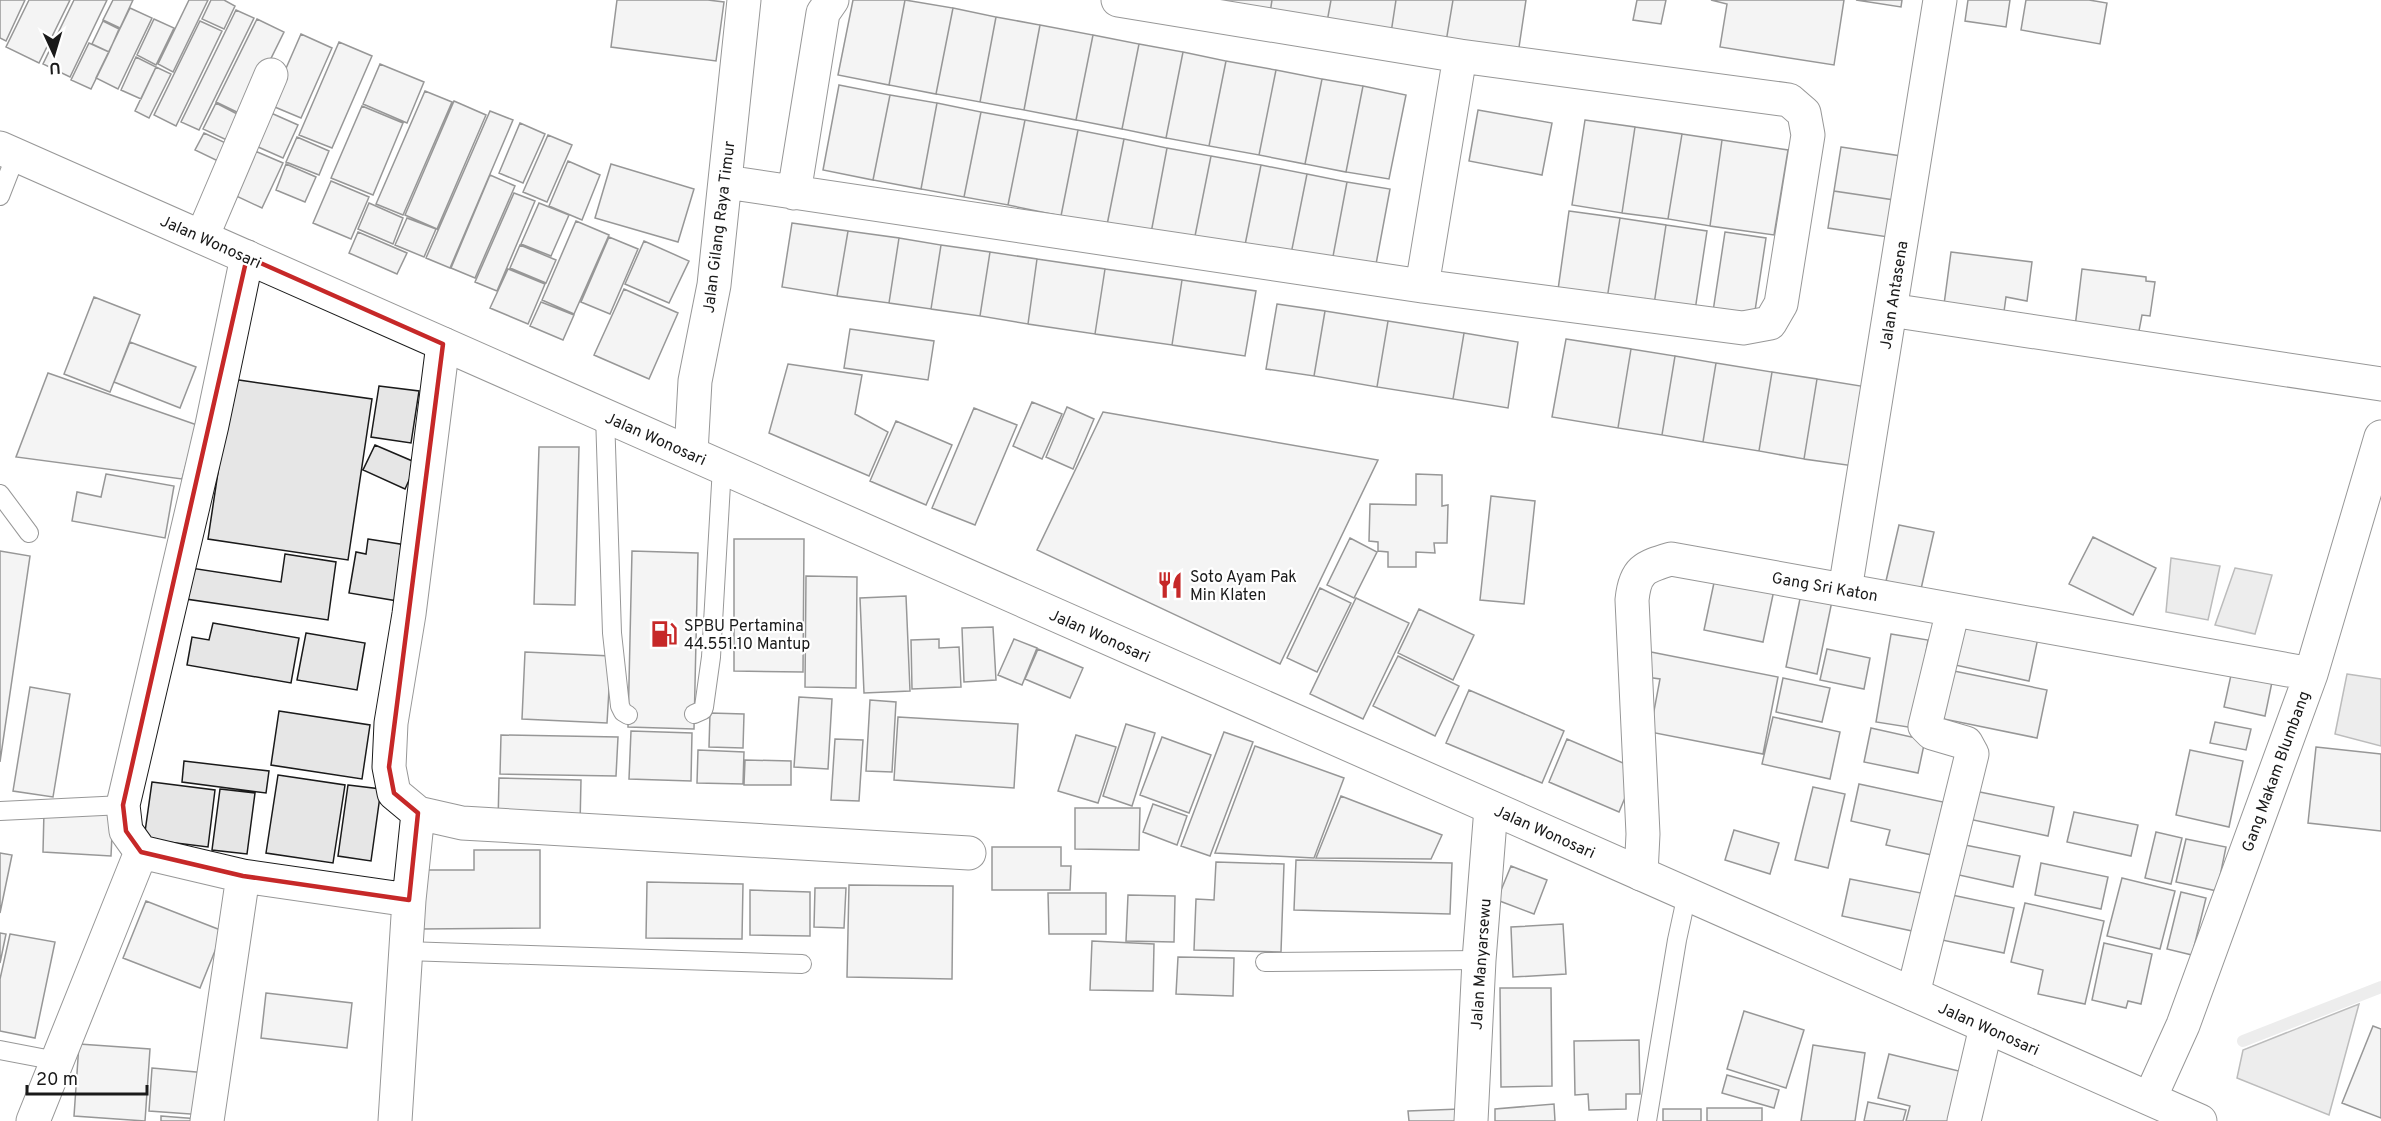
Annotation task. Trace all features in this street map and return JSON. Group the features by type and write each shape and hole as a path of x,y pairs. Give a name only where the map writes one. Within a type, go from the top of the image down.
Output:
{"main road":[{"name":"Jalan Gilang Raya Timur","path":"691,453 695,381 714,285 744,0"},
{"path":"794,193 823,13 832,0"},
{"path":"726,182 1422,286 1743,328 1770,323 1781,304 1808,135 1804,113 1789,100 1460,56 1118,0"},
{"name":"Jalan Antasena","path":"1845,590 1940,0"},
{"path":"1422,286 1460,56"},
{"path":"202,237 271,75"},
{"name":"Jalan Wonosari","path":"8,152 2200,1121"},
{"path":"247,257 212,425 123,805 126,831 141,852 243,876 409,900"},
{"path":"1890,310 2381,384"},
{"path":"443,344 409,614 392,723 389,767 394,793 418,813 462,823 969,853"},
{"name":"Gang Makam Blumbang","path":"2150,1098 2183,1025 2311,674 2381,437"},
{"name":"Gang Sri Katon","path":"1641,874 1643,834 1632,600 1634,586 1640,572 1653,564 1671,559 2311,674"},
{"path":"1913,994 1972,754 1966,743 1932,733 1925,726 1953,610"},
{"name":"Jalan Manyarsewu","path":"1471,1121 1479,960 1491,808"},
{"path":"395,1121 409,900 418,813"},
{"path":"33,1121 141,852"},
{"path":"207,1121 243,876"},
{"path":"1964,1121 1986,1026"}],"lane":[{"path":"0,196 8,152"},
{"path":"604,416 612,633 620,706 623,712 628,714"},
{"path":"694,714 703,710 704,707 711,657 722,467"},
{"path":"0,494 29,532"},
{"path":"0,811 123,805"},
{"path":"1647,1121 1677,940 1687,894"},
{"path":"406,951 802,964"},
{"path":"1264,962 1479,960"},
{"path":"0,1050 57,1060"}],"highlighted area":[{"path":"247,257 443,344 389,767 394,793 418,813 409,900 243,876 141,852 126,831 123,805"}],"shaded area":[{"path":"2171,558 2220,566 2208,620 2166,612"},
{"path":"2235,568 2272,575 2255,634 2215,625"},
{"path":"2347,674 2381,679 2381,746 2335,734"},
{"path":"2359,1004 2329,1115 2237,1078 2243,1050"}],"building":[{"path":"0,0 25,0 6,41 0,38"},
{"path":"29,0 70,0 39,63 6,47"},
{"path":"74,0 107,0 70,77 43,64"},
{"path":"113,0 133,0 120,28 103,20"},
{"path":"189,0 208,0 173,72 158,64"},
{"path":"211,0 224,0 235,6 224,29 202,19"},
{"path":"617,0 724,2 716,61 611,47"},
{"path":"853,0 905,0 889,85 838,75"},
{"path":"905,0 953,8 936,94 889,85"},
{"path":"1213,0 1272,0 1270,13"},
{"path":"1272,0 1331,0 1327,22 1270,13"},
{"path":"1331,0 1396,0 1391,33 1327,22"},
{"path":"1396,0 1453,0 1446,42 1391,33"},
{"path":"1453,0 1526,0 1518,54 1446,42"},
{"path":"1637,0 1666,0 1661,24 1633,20"},
{"path":"1711,0 1844,0 1834,65 1720,47 1727,4"},
{"path":"1856,0 1902,0 1901,7"},
{"path":"1968,0 2010,0 2006,27 1965,21"},
{"path":"2026,0 2089,0 2107,3 2100,44 2021,30"},
{"path":"130,8 152,18 118,89 96,78"},
{"path":"953,8 996,17 980,102 936,94"},
{"path":"236,10 254,18 199,130 181,122"},
{"path":"996,17 1040,25 1024,110 980,102"},
{"path":"154,19 174,28 156,65 137,55"},
{"path":"257,19 284,32 243,115 216,102"},
{"path":"103,21 119,29 109,52 92,44"},
{"path":"200,21 222,31 176,126 154,115"},
{"path":"1040,25 1093,35 1076,120 1024,110"},
{"path":"301,34 332,48 301,118 270,105"},
{"path":"1093,35 1139,44 1122,129 1076,120"},
{"path":"339,42 372,56 332,148 299,135"},
{"path":"89,43 109,52 91,89 71,80"},
{"path":"1139,44 1183,52 1166,138 1122,129"},
{"path":"1183,52 1226,61 1209,146 1166,138"},
{"path":"136,57 156,67 141,99 121,90"},
{"path":"1226,61 1276,70 1259,155 1209,146"},
{"path":"380,64 424,82 407,123 363,104"},
{"path":"156,67 171,74 149,118 135,111"},
{"path":"1276,70 1322,79 1305,164 1259,155"},
{"path":"1322,79 1363,86 1346,172 1305,164"},
{"path":"839,85 890,95 873,180 823,170"},
{"path":"1363,86 1406,95 1389,179 1346,172"},
{"path":"425,91 452,102 403,215 376,204"},
{"path":"890,95 937,103 921,189 873,180"},
{"path":"454,101 486,115 437,229 405,215"},
{"path":"216,103 243,117 231,142 203,129"},
{"path":"937,103 981,112 964,197 921,189"},
{"path":"362,106 403,123 373,195 331,178"},
{"path":"1478,110 1552,123 1542,175 1469,161"},
{"path":"490,111 513,120 450,268 426,258"},
{"path":"981,112 1025,120 1008,205 964,197"},
{"path":"271,113 298,125 283,158 256,146"},
{"path":"1025,120 1078,130 1061,216 1008,205"},
{"path":"1585,120 1635,127 1622,213 1572,205"},
{"path":"520,123 545,134 523,183 499,173"},
{"path":"1635,127 1682,134 1668,219 1622,213"},
{"path":"1078,130 1124,139 1107,225 1061,216"},
{"path":"204,133 228,144 220,162 195,150"},
{"path":"1682,134 1722,140 1710,226 1668,219"},
{"path":"548,135 572,145 547,202 523,192"},
{"path":"297,137 329,151 319,175 286,162"},
{"path":"1124,139 1167,148 1151,233 1107,225"},
{"path":"1722,140 1788,150 1774,235 1710,226"},
{"path":"1841,147 1901,156 1894,200 1834,191"},
{"path":"1167,148 1211,156 1194,241 1151,233"},
{"path":"255,151 283,163 262,208 234,195"},
{"path":"1211,156 1261,165 1244,250 1194,241"},
{"path":"568,161 600,175 582,220 549,206"},
{"path":"286,164 316,177 305,202 276,190"},
{"path":"611,164 694,189 678,242 595,218"},
{"path":"1261,165 1307,174 1290,259 1244,250"},
{"path":"1307,174 1347,182 1331,267 1290,259"},
{"path":"490,175 515,186 475,278 451,268"},
{"path":"331,181 369,197 351,239 313,223"},
{"path":"1347,182 1390,189 1374,275 1331,267"},
{"path":"1834,191 1894,200 1888,237 1828,228"},
{"path":"514,193 535,201 497,291 475,282"},
{"path":"369,203 403,218 393,244 358,229"},
{"path":"539,203 569,215 551,256 521,244"},
{"path":"1569,211 1620,218 1606,305 1557,297"},
{"path":"407,218 436,229 424,257 395,245"},
{"path":"1620,218 1666,225 1653,311 1606,305"},
{"path":"576,221 609,235 574,314 542,300"},
{"path":"792,223 848,231 837,296 782,287"},
{"path":"1666,225 1707,231 1694,317 1653,311"},
{"path":"848,231 899,238 889,303 837,296"},
{"path":"358,232 407,253 397,274 349,253"},
{"path":"1725,232 1766,238 1753,324 1712,318"},
{"path":"609,237 638,249 610,314 581,302"},
{"path":"899,238 941,245 931,309 889,303"},
{"path":"644,241 689,261 669,303 625,284"},
{"path":"520,245 556,260 546,283 510,268"},
{"path":"941,245 990,252 980,316 931,309"},
{"path":"990,252 1037,259 1028,324 980,316"},
{"path":"1951,252 2032,262 2027,301 2006,297 2003,319 1943,312"},
{"path":"1037,259 1105,269 1095,334 1028,324"},
{"path":"508,269 545,284 528,324 490,308"},
{"path":"1105,269 1182,280 1172,345 1095,334"},
{"path":"2082,269 2146,277 2146,281 2155,282 2150,316 2142,315 2138,336 2075,327"},
{"path":"1182,280 1256,291 1245,356 1172,345"},
{"path":"624,289 678,313 649,379 594,355"},
{"path":"94,297 140,315 110,392 64,374"},
{"path":"541,302 574,315 563,340 530,326"},
{"path":"1277,304 1325,311 1314,376 1266,369"},
{"path":"1325,311 1388,321 1377,387 1314,376"},
{"path":"1388,321 1464,333 1453,399 1377,387"},
{"path":"850,329 934,341 928,380 844,368"},
{"path":"1464,333 1518,342 1508,408 1453,399"},
{"path":"1566,339 1631,349 1618,428 1552,417"},
{"path":"130,342 196,367 180,408 114,382"},
{"path":"1631,349 1675,356 1662,435 1618,428"},
{"path":"1675,356 1716,363 1703,442 1662,435"},
{"path":"1716,363 1772,372 1759,451 1703,442"},
{"path":"788,364 862,375 855,414 888,432 869,476 769,433"},
{"path":"1772,372 1817,379 1804,459 1759,451"},
{"path":"48,373 197,425 182,479 16,457"},
{"path":"232,379 372,399 348,560 208,539"},
{"path":"1817,379 1867,387 1854,466 1804,459"},
{"path":"379,386 419,391 411,443 371,437"},
{"path":"1032,402 1062,414 1042,459 1013,446"},
{"path":"1067,407 1094,419 1073,469 1046,457"},
{"path":"974,408 1017,425 975,525 932,508"},
{"path":"1103,412 1378,460 1280,664 1037,550"},
{"path":"896,421 952,445 926,505 870,481"},
{"path":"375,445 417,463 405,489 363,470"},
{"path":"539,447 579,447 575,605 534,604"},
{"path":"106,474 174,486 165,538 72,521 77,492 101,497"},
{"path":"1416,474 1442,475 1442,506 1448,505 1447,543 1434,543 1435,553 1416,552 1416,567 1388,567 1388,552 1378,551 1378,542 1369,541 1370,504 1416,505"},
{"path":"1491,496 1535,501 1524,604 1480,600"},
{"path":"1899,525 1934,532 1921,589 1886,581"},
{"path":"2093,537 2156,568 2133,615 2069,584"},
{"path":"1350,538 1377,552 1354,598 1327,585"},
{"path":"368,539 406,545 404,602 349,593 356,552 366,554"},
{"path":"734,539 804,539 803,672 734,671"},
{"path":"0,551 30,556 0,762"},
{"path":"632,551 698,553 694,729 628,727"},
{"path":"285,554 336,562 328,620 186,599 191,568 281,582"},
{"path":"806,576 857,577 856,688 805,687"},
{"path":"1715,578 1774,590 1763,642 1704,630"},
{"path":"1320,588 1351,603 1317,672 1287,658"},
{"path":"1801,594 1832,601 1817,674 1786,667"},
{"path":"906,596 910,691 864,693 860,598"},
{"path":"1356,598 1409,623 1363,719 1310,694"},
{"path":"1419,609 1474,635 1453,680 1398,653"},
{"path":"1965,617 2039,633 2029,681 1955,665"},
{"path":"213,623 299,638 291,683 187,665 192,637 209,640"},
{"path":"993,627 996,680 964,682 962,628"},
{"path":"306,633 365,643 357,690 297,680"},
{"path":"1891,634 1928,640 1914,728 1876,722"},
{"path":"939,639 939,648 959,647 961,687 912,689 911,640"},
{"path":"1014,639 1037,648 1022,685 998,675"},
{"path":"1038,649 1083,668 1070,698 1025,679"},
{"path":"1827,649 1870,658 1864,689 1820,680"},
{"path":"525,652 611,656 607,723 522,719"},
{"path":"1651,652 1778,677 1763,754 1650,732 1660,679 1646,677"},
{"path":"1398,656 1459,686 1435,736 1373,706"},
{"path":"1949,670 2047,690 2037,738 1939,718"},
{"path":"2231,675 2272,682 2265,716 2224,707"},
{"path":"1783,678 1830,688 1822,722 1776,712"},
{"path":"30,687 70,694 53,797 13,791"},
{"path":"1469,690 1564,731 1542,783 1446,743"},
{"path":"799,697 832,699 828,769 794,767"},
{"path":"870,700 896,702 892,772 866,771"},
{"path":"279,711 370,725 362,779 271,765"},
{"path":"710,713 744,714 743,748 709,747"},
{"path":"898,717 1018,724 1014,788 894,780"},
{"path":"1773,717 1840,732 1830,779 1762,764"},
{"path":"2215,722 2251,729 2246,750 2210,743"},
{"path":"1126,724 1155,733 1132,806 1103,796"},
{"path":"1871,728 1925,740 1918,773 1864,762"},
{"path":"631,731 692,733 691,781 629,779"},
{"path":"1224,732 1253,742 1210,856 1181,846"},
{"path":"501,735 618,737 616,776 500,774"},
{"path":"1076,735 1116,747 1098,803 1058,791"},
{"path":"1162,737 1211,755 1189,813 1140,795"},
{"path":"835,739 863,740 859,801 831,800"},
{"path":"1567,739 1637,769 1619,812 1549,782"},
{"path":"1255,746 1344,778 1314,858 1215,853"},
{"path":"2316,747 2381,754 2381,831 2308,823"},
{"path":"698,750 744,752 743,784 697,783"},
{"path":"2190,750 2243,761 2229,827 2176,815"},
{"path":"745,760 791,761 791,785 744,785"},
{"path":"184,761 269,771 266,793 182,782"},
{"path":"278,775 345,785 333,863 266,853"},
{"path":"499,778 581,780 580,825 498,824"},
{"path":"152,782 215,790 208,847 144,839"},
{"path":"1859,784 1943,802 1932,855 1886,845 1890,830 1851,821"},
{"path":"348,785 381,789 371,861 338,856"},
{"path":"1813,787 1845,794 1828,868 1795,860"},
{"path":"220,789 255,793 247,854 212,850"},
{"path":"1970,790 2054,807 2048,836 1964,818"},
{"path":"1341,796 1442,835 1431,859 1316,858"},
{"path":"1153,804 1187,816 1177,845 1143,832"},
{"path":"1075,808 1140,808 1139,850 1075,849"},
{"path":"44,811 113,814 111,856 43,852"},
{"path":"2074,812 2138,825 2131,856 2067,842"},
{"path":"1734,830 1779,843 1770,874 1725,860"},
{"path":"2156,832 2182,838 2171,884 2145,878"},
{"path":"2186,839 2226,847 2217,891 2176,882"},
{"path":"1965,845 2020,856 2013,887 1959,875"},
{"path":"992,847 1061,847 1061,866 1071,866 1070,890 992,890"},
{"path":"474,850 540,850 540,928 420,929 420,870 474,870"},
{"path":"0,853 12,855 0,913"},
{"path":"1296,860 1452,863 1450,914 1294,910"},
{"path":"1216,862 1284,864 1281,952 1194,950 1196,899 1214,900"},
{"path":"2041,863 2108,877 2101,909 2035,895"},
{"path":"1511,866 1547,880 1534,914 1497,900"},
{"path":"2122,878 2175,891 2160,949 2107,936"},
{"path":"1850,879 1926,894 1917,932 1842,916"},
{"path":"647,882 743,884 742,939 646,938"},
{"path":"849,885 953,886 952,979 847,977"},
{"path":"815,888 846,888 844,928 814,927"},
{"path":"750,890 810,892 810,936 750,935"},
{"path":"2181,892 2206,898 2192,955 2167,949"},
{"path":"1048,893 1106,893 1106,934 1049,934"},
{"path":"1128,895 1175,896 1174,942 1126,941"},
{"path":"1952,895 2014,908 2004,953 1942,940"},
{"path":"146,901 223,931 200,988 123,958"},
{"path":"2025,903 2104,921 2085,1004 2038,994 2043,970 2011,962"},
{"path":"1563,924 1566,974 1513,977 1511,927"},
{"path":"0,933 6,934 0,963"},
{"path":"10,934 55,942 35,1038 0,1031 0,979"},
{"path":"1092,941 1154,944 1153,991 1090,990"},
{"path":"2104,943 2152,954 2141,1004 2128,1001 2126,1008 2092,1000"},
{"path":"1178,957 1234,958 1233,996 1176,994"},
{"path":"1500,988 1551,988 1552,1086 1501,1087"},
{"path":"266,993 352,1003 347,1048 261,1038"},
{"path":"1744,1011 1804,1030 1786,1088 1727,1069"},
{"path":"2373,1026 2381,1029 2381,1118 2342,1103"},
{"path":"1639,1040 1640,1094 1626,1094 1626,1109 1589,1110 1588,1094 1575,1095 1574,1041"},
{"path":"79,1044 150,1049 145,1121 74,1116"},
{"path":"1813,1045 1865,1053 1855,1121 1801,1121"},
{"path":"1889,1054 1967,1073 1955,1121 1906,1121 1910,1106 1878,1098"},
{"path":"152,1068 207,1073 204,1115 149,1111"},
{"path":"1727,1075 1779,1090 1774,1108 1722,1093"},
{"path":"1868,1102 1906,1110 1903,1121 1864,1121"},
{"path":"1554,1104 1555,1121 1495,1121 1495,1109"},
{"path":"1707,1108 1762,1108 1762,1121 1707,1121"},
{"path":"1460,1109 1461,1121 1409,1121 1408,1111"},
{"path":"1663,1109 1701,1109 1701,1121 1663,1121"},
{"path":"161,1116 199,1119 199,1121 161,1121"}],"waterway":[{"path":"2243,1041 2381,987"}],"place":[{"name":"Soto Ayam Pak Min Klaten","path":"1170,585"},
{"name":"SPBU Pertamina 44.551.10 Mantup","path":"664,634"}]}
